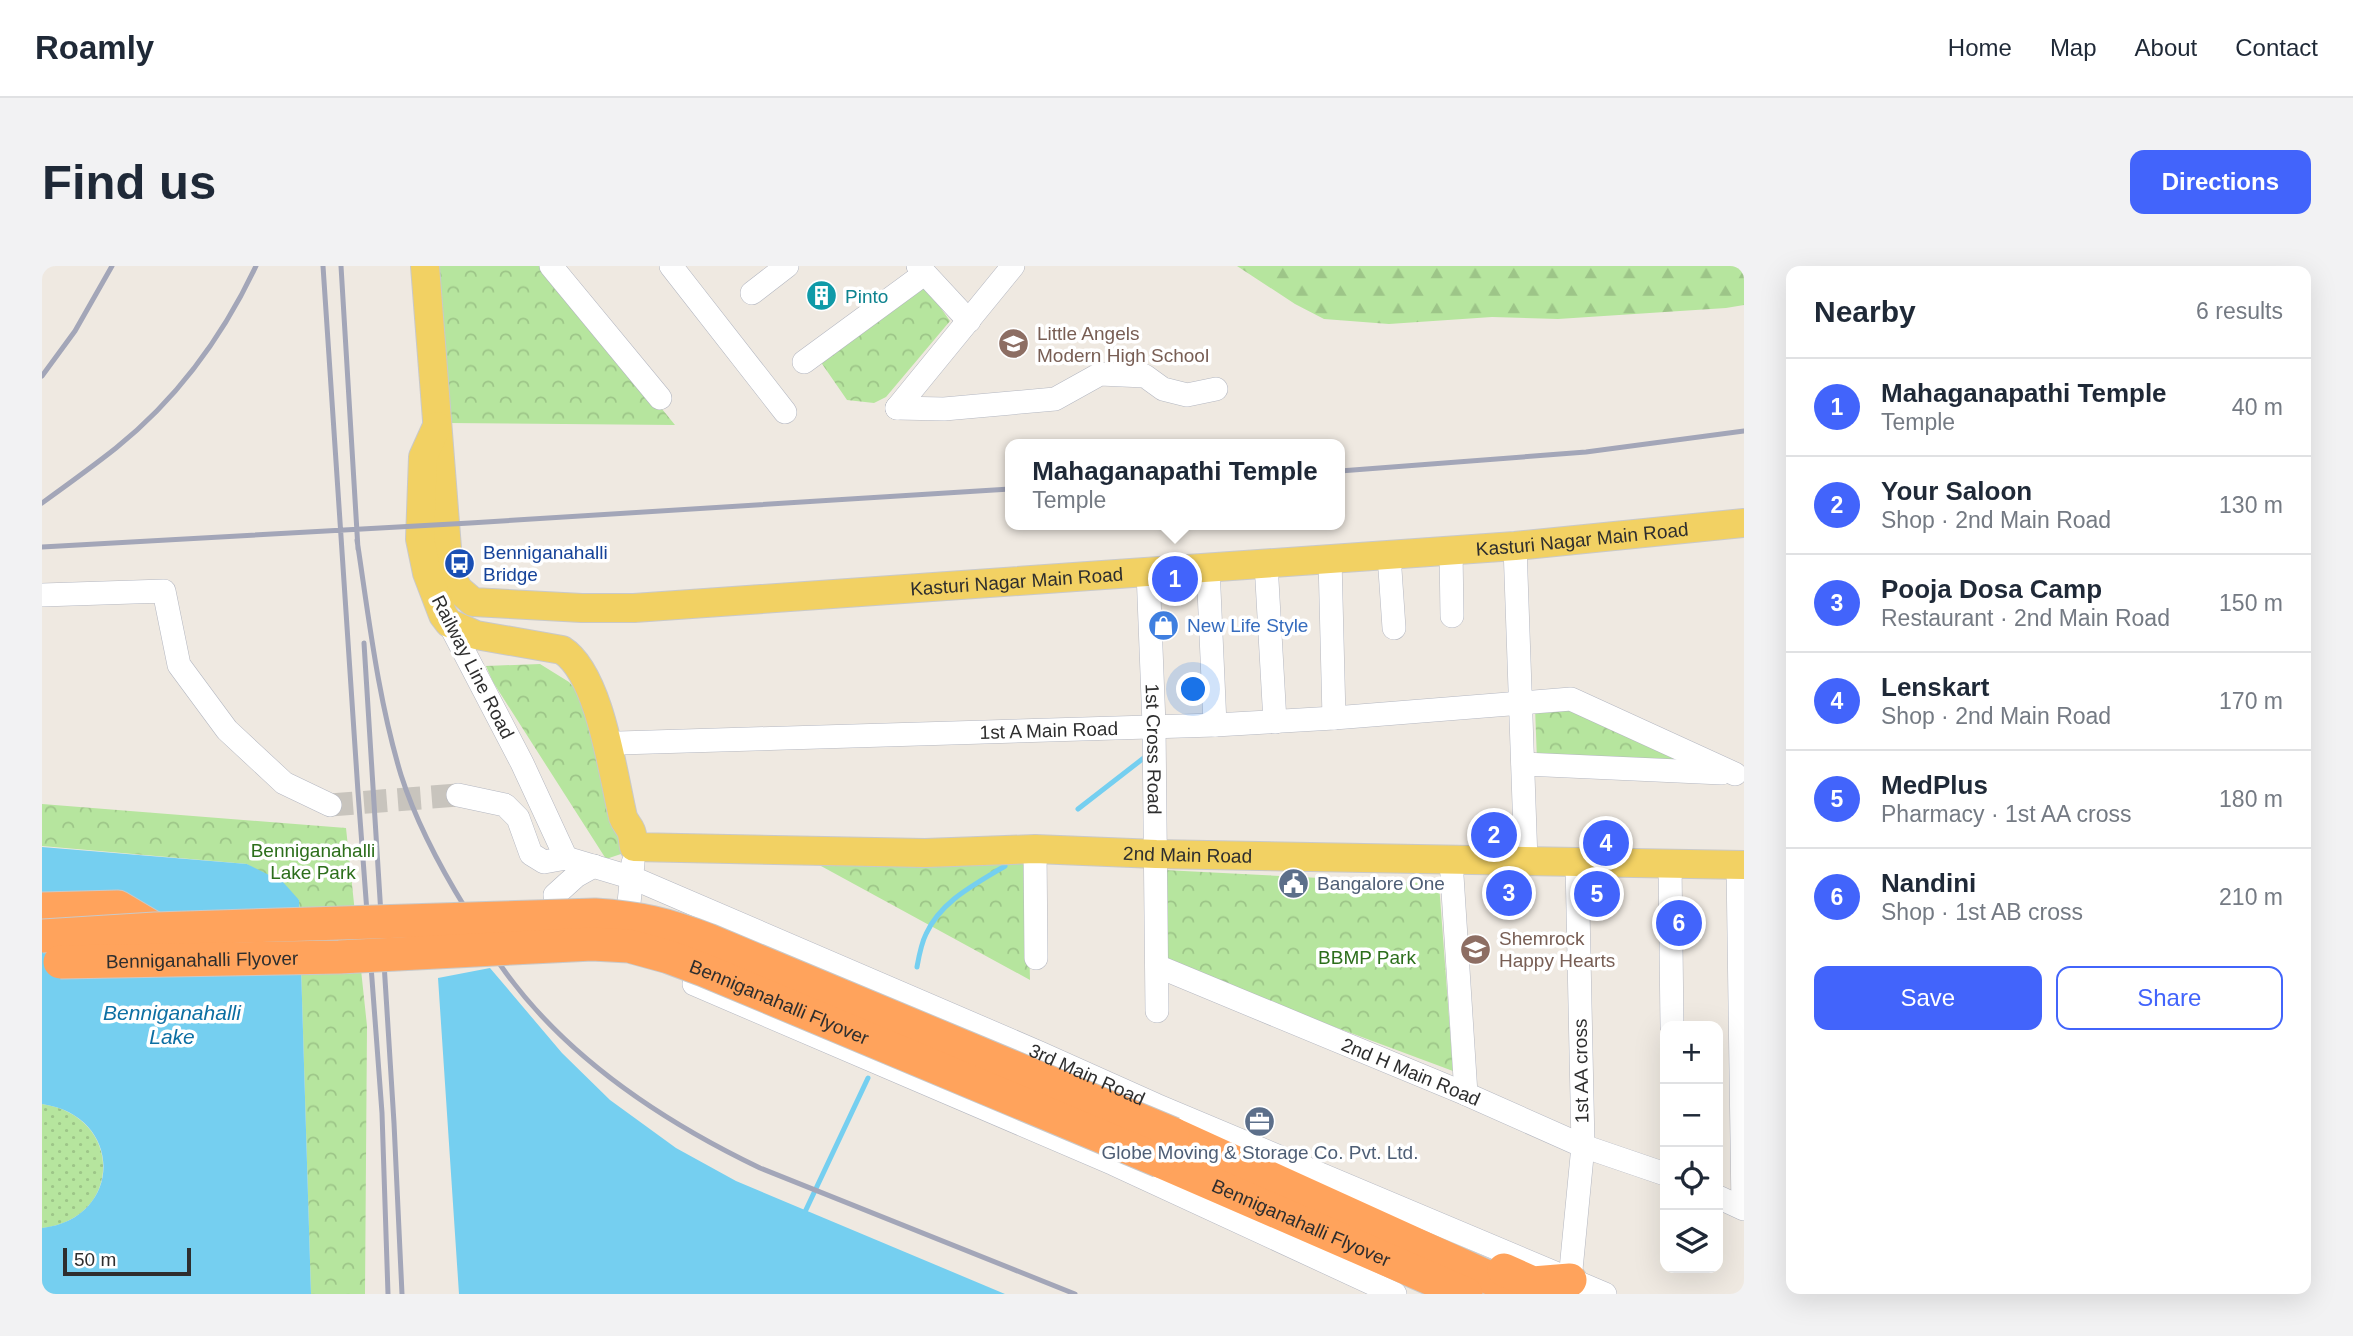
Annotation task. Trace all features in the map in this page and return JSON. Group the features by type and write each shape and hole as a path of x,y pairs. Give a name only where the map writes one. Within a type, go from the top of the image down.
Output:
{"highway":[{"path":"42,909 118,907 155,929"},
{"name":"Benniganahalli Flyover","path":"42,936 155,929 595,915 631,917 667,925 708,940 1462,1279 1525,1294"},
{"name":"Benniganahalli Flyover","path":"42,964 339,957 548,945 629,946 704,970 1167,1147"},
{"path":"1462,1279 1480,1259 1533,1283 1570,1280"}],"main road":[{"name":"Railway Line Road","path":"425,266 449,574 459,590"},
{"name":"Railway Line Road","path":"437,426 423,457 420,539 427,573 443,615 449,623"},
{"name":"Kasturi Nagar Main Road","path":"459,590 473,602 634,608 1148,570 1451,551 1744,523"},
{"path":"449,623 475,635 562,650 571,656 589,688 609,746 624,821 633,840"},
{"name":"2nd Main Road","path":"633,840 925,853 1035,849 1157,854 1741,865"}],"street":[{"path":"551,266 660,398"},
{"path":"671,266 785,412"},
{"path":"751,293 787,266"},
{"path":"1013,266 897,408 944,409 1055,399 1100,374 1145,376 1163,389 1187,396 1216,388"},
{"path":"804,362 921,270 969,321"},
{"path":"1515,546 1526,861"},
{"path":"1451,551 1452,616"},
{"path":"1389,555 1394,628"},
{"path":"1330,559 1334,718"},
{"path":"1266,563 1276,722"},
{"path":"1209,567 1215,725"},
{"name":"1st Cross Road","path":"1148,570 1157,854 1157,1011"},
{"path":"42,595 164,591 179,665 227,730 284,783 330,805"},
{"name":"Railway Line Road","path":"449,623 522,763 566,858"},
{"name":"1st A Main Road","path":"620,743 1215,725 1570,699 1740,774"},
{"path":"1523,764 1740,774"},
{"name":"3rd Main Road","path":"458,796 505,805 518,818 531,853 544,862 566,858 633,878 1156,1105 1605,1294"},
{"path":"625,957 633,878 633,840"},
{"path":"1035,849 1036,958"},
{"path":"1451,860 1465,1094"},
{"name":"1st AA cross","path":"1570,1280 1583,1146 1577,862"},
{"path":"1670,864 1672,1021"},
{"path":"1723,1199 1743,1209 1741,865"},
{"path":"594,866 576,876 555,895 555,908 567,952 625,957 680,978 1102,1159 1395,1294"},
{"name":"2nd H Main Road","path":"1157,966 1583,1146 1660,1172"}],"green space":[{"path":"439,266 546,266 675,425 448,423"},
{"path":"1237,266 1744,266 1744,305 1558,319 1492,317 1389,324 1324,319 1295,304"},
{"path":"921,280 950,321 886,397 874,403 847,400 818,358"},
{"path":"540,664 569,682 591,707 624,853 606,859 493,682 486,666"},
{"path":"1570,705 1645,741 1685,765 1537,761 1535,707"},
{"name":"Benniganahalli Lake Park","path":"42,804 346,828 367,1026 365,1294 311,1294 299,900 247,864 42,846"},
{"path":"1027,856 1030,980 810,860"},
{"name":"BBMP Park","path":"1164,870 1439,884 1453,1071 1163,963"},
{"path":"42,1104 69,1112 88,1127 99,1146 103,1167 99,1188 88,1207 69,1221 42,1228"}],"water":[{"name":"Benniganahalli Lake","path":"42,847 247,864 283,882 299,900 311,1294 42,1294 42,1228 69,1221 88,1207 99,1188 103,1167 100,1146 88,1127 69,1112 42,1104"},
{"path":"490,968 562,1053 610,1100 676,1148 736,1181 1005,1294 459,1294 438,978"}],"waterway":[{"path":"1078,809 1145,757"},
{"path":"917,967 924,938 940,912 970,887 1005,866"},
{"path":"804,1214 868,1078"}],"tunnel":[{"path":"330,805 458,795"}],"railway":[{"path":"42,376 75,331 112,266"},
{"path":"42,503 116,448 159,409 213,341 256,266"},
{"path":"323,266 382,1113 388,1294"},
{"path":"341,266 358,549"},
{"path":"1345,471 1586,452 1744,431"},
{"path":"42,547 1005,489"},
{"path":"357,540 386,717 401,775 414,810 438,861 490,950 524,996 553,1027 583,1056 651,1107 760,1168 1075,1294"},
{"path":"364,643 402,1294"}],"place":[{"name":"Pinto","path":"822,296"},
{"name":"Little Angels Modern High School","path":"1014,344"},
{"name":"Benniganahalli Bridge","path":"460,563"},
{"name":"Mahaganapathi Temple","path":"1175,579"},
{"name":"New Life Style","path":"1164,625"},
{"name":"Your Saloon","path":"1494,835"},
{"name":"Lenskart","path":"1606,843"},
{"name":"Bangalore One","path":"1294,883"},
{"name":"Pooja Dosa Camp","path":"1509,893"},
{"name":"MedPlus","path":"1597,894"},
{"name":"Nandini","path":"1679,923"},
{"name":"Shemrock Happy Hearts","path":"1476,949"},
{"name":"Globe Moving & Storage Co. Pvt. Ltd.","path":"1260,1121"}]}
